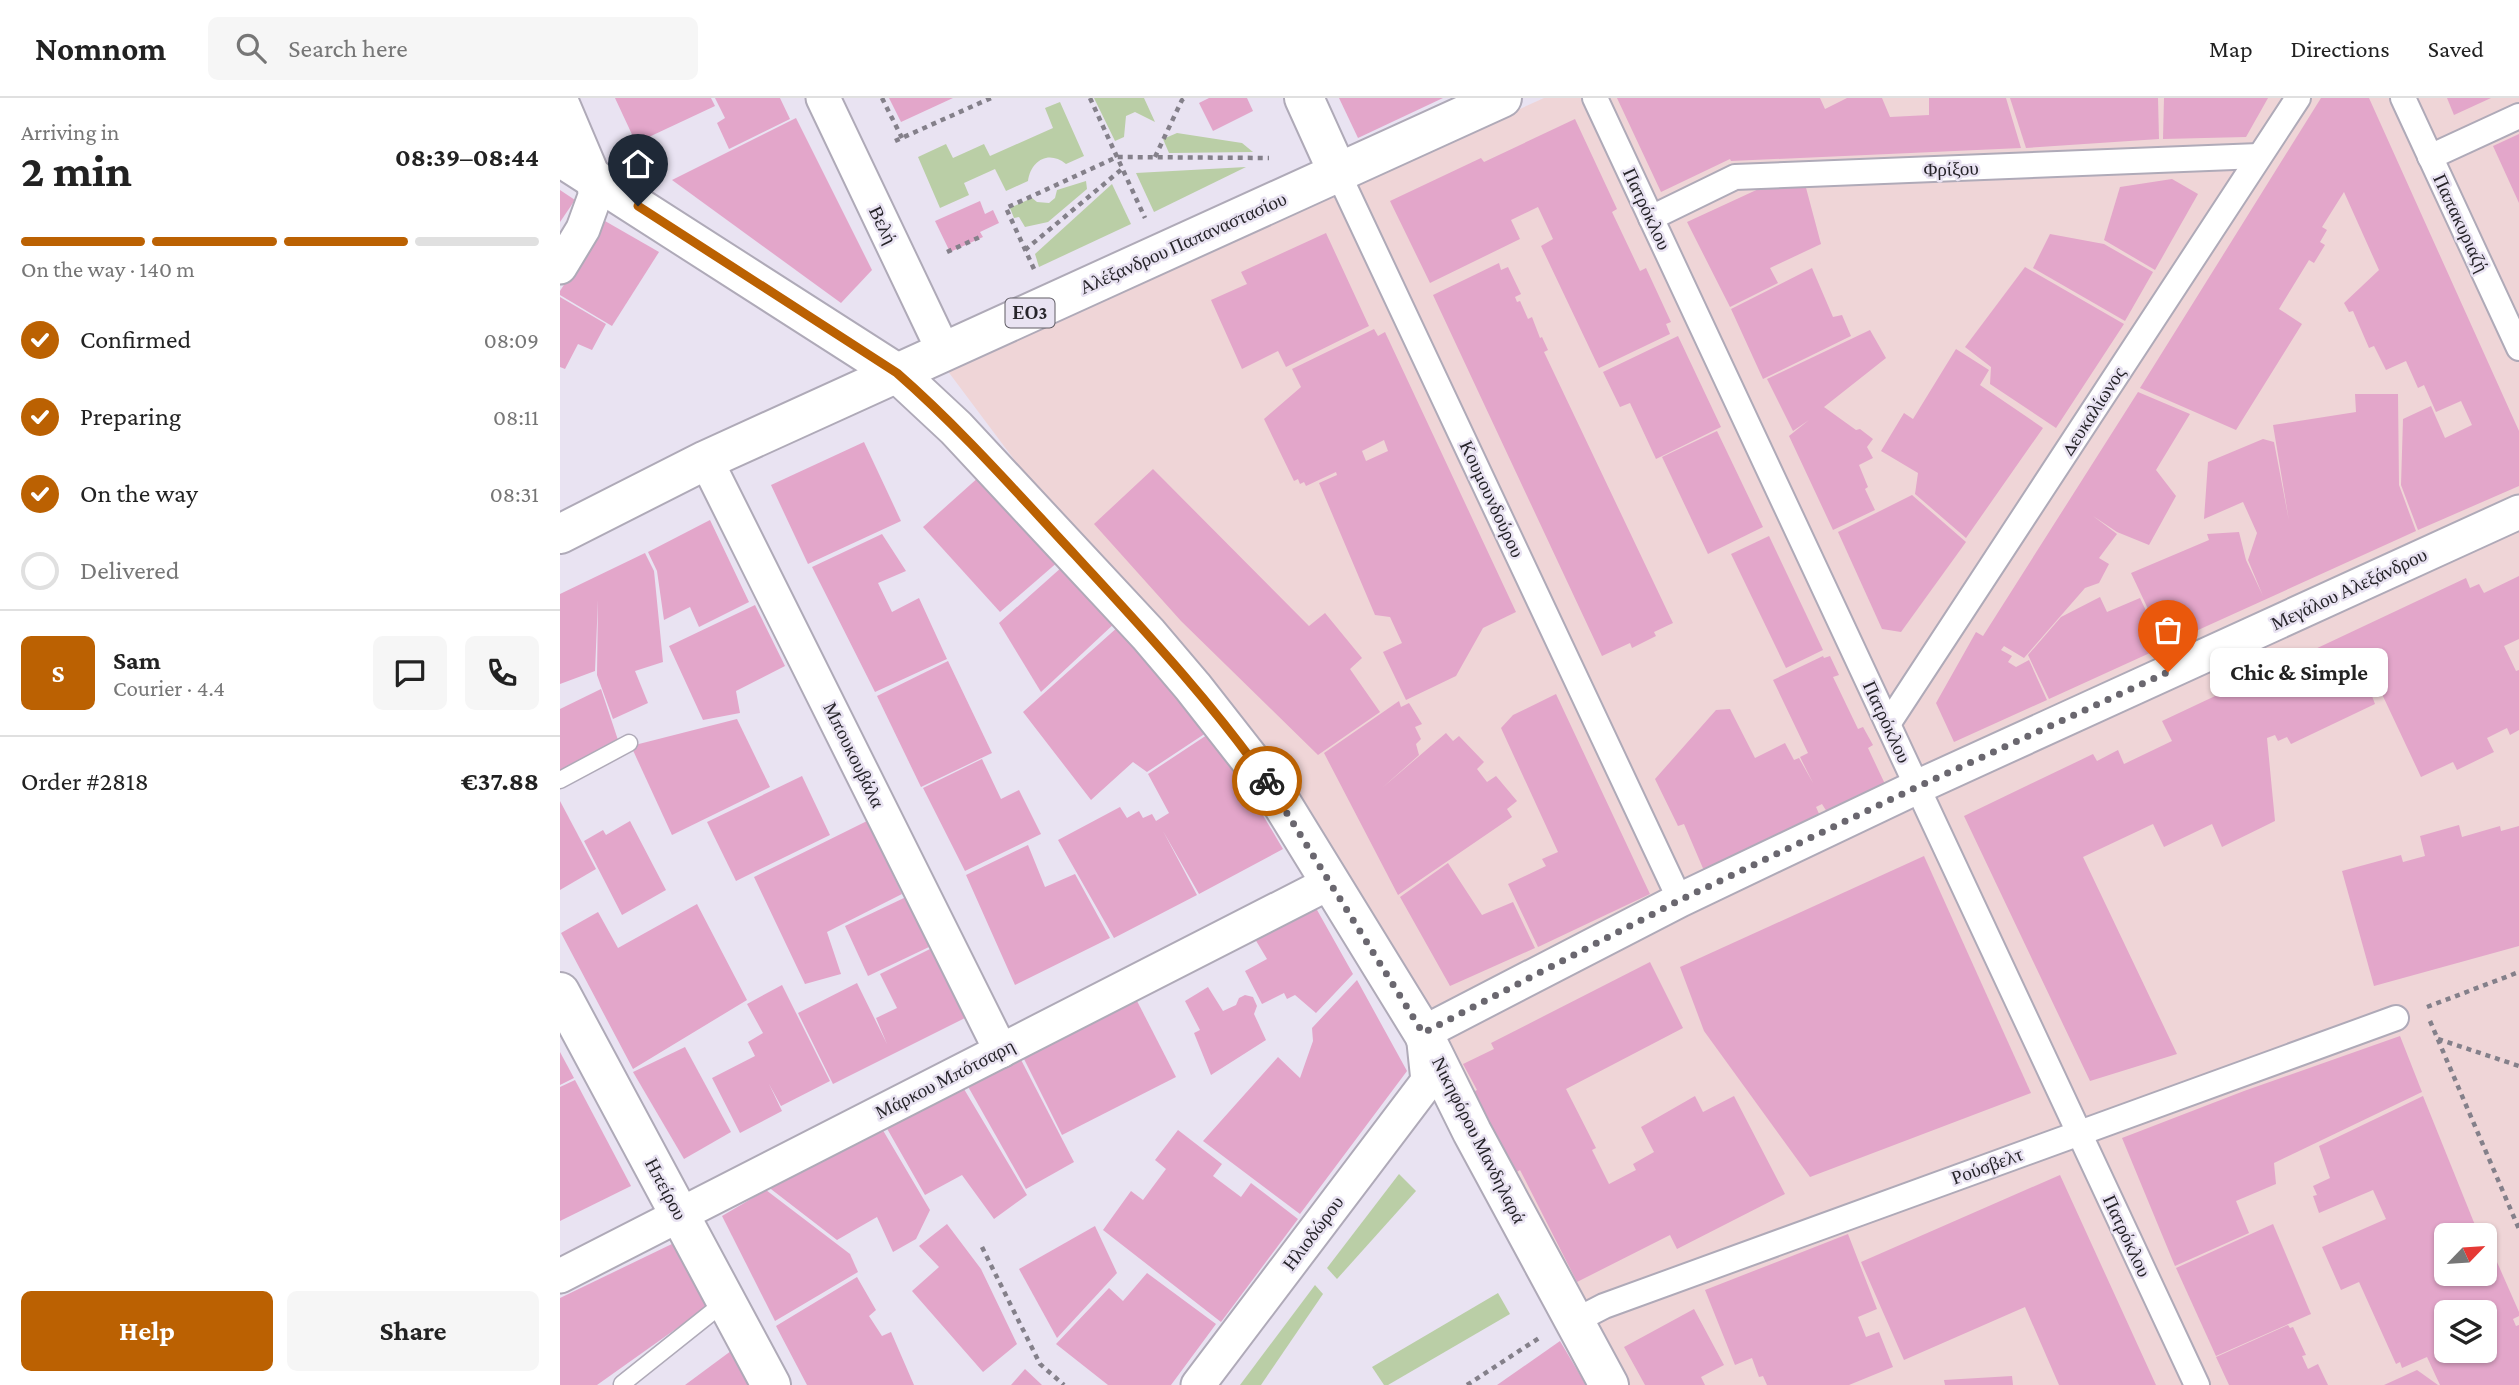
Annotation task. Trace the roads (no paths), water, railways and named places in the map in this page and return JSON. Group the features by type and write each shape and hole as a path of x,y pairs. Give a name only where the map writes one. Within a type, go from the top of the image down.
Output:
{"street":[{"path":"560,98 594,178 595,196 583,229 560,267"},
{"name":"Βελή","path":"823,98 944,352"},
{"name":"Κουμουνδούρου","path":"1304,98 1680,900"},
{"name":"Αλέξανδρου Παπαναστασίου","path":"560,534 706,460 1502,98"},
{"name":"Πατρόκλου","path":"1595,98 2197,1385"},
{"name":"Δευκαλίωνος","path":"1888,724 2298,98"},
{"name":"Παπακυριαζή","path":"2403,98 2519,348"},
{"path":"2430,157 2519,116"},
{"name":"Φρίξου","path":"1651,218 1735,177 2259,156"},
{"name":"Νικηφόρου Μανδηλαρά","path":"560,157 897,373 956,428 1148,634 1265,778 1331,882 1423,1033 1438,1083 1609,1385"},
{"name":"Μπουκουβάλα","path":"706,460 1001,1051"},
{"name":"Μεγάλου Αλεξάνδρου","path":"1423,1033 1680,900 1917,787 2519,512"},
{"name":"Μάρκου Μπότσαρη","path":"560,1276 1331,882"},
{"name":"Ηπείρου","path":"560,992 771,1385"},
{"name":"Ρούσβελτ","path":"1574,1321 1604,1306 2396,1018"},
{"name":"Ηλιοδώρου","path":"1198,1385 1438,1083"}],"lane":[{"path":"560,779 629,743"},
{"path":"622,1384 726,1301"}],"place":[{"name":"Chic & Simple","path":"2168,672"}]}
